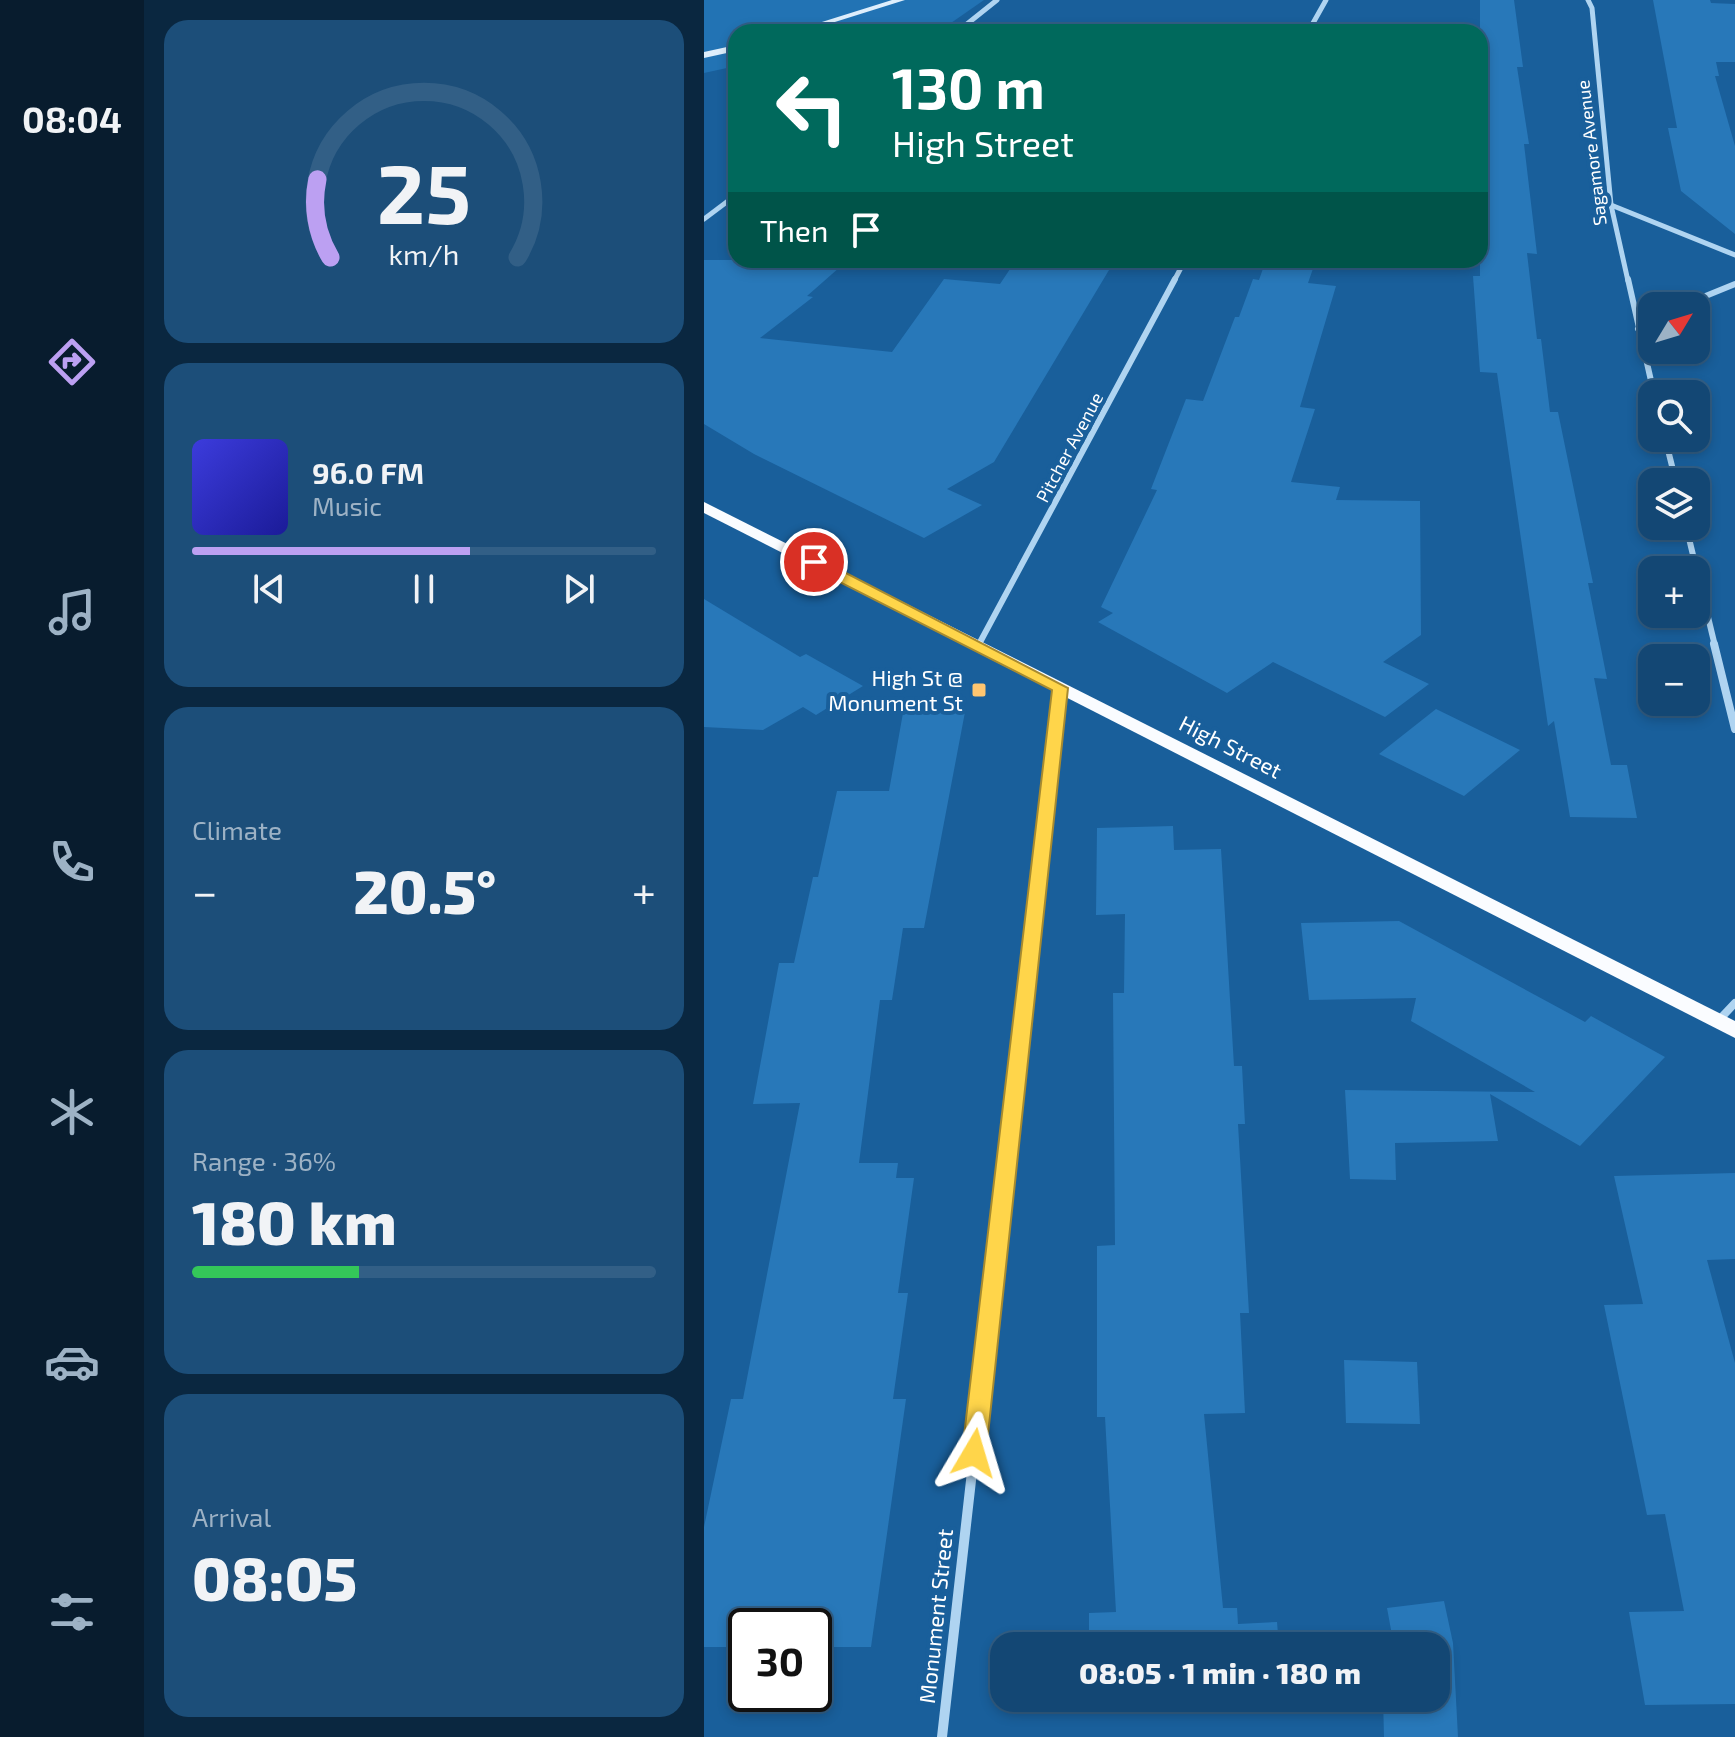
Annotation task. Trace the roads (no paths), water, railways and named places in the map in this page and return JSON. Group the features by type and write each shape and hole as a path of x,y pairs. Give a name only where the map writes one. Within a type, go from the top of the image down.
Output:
{"main road":[{"path":"821,24 901,0"},
{"path":"704,55 728,50"},
{"name":"High Street","path":"704,507 1726,1026"}],"street":[{"path":"967,24 997,0"},
{"path":"1312,24 1326,0"},
{"name":"Sagamore Avenue","path":"1588,0 1592,8 1611,205 1638,329"},
{"path":"704,219 728,201"},
{"path":"1611,205 1735,255"},
{"name":"Pitcher Avenue","path":"978,646 1181,268"},
{"path":"1710,294 1735,284"},
{"path":"1689,540 1735,729"},
{"name":"Monument Street","path":"942,1737 1060,688"},
{"path":"1726,1026 1735,1003"}],"place":[{"name":"High St @ Monument St","path":"979,690"}]}
